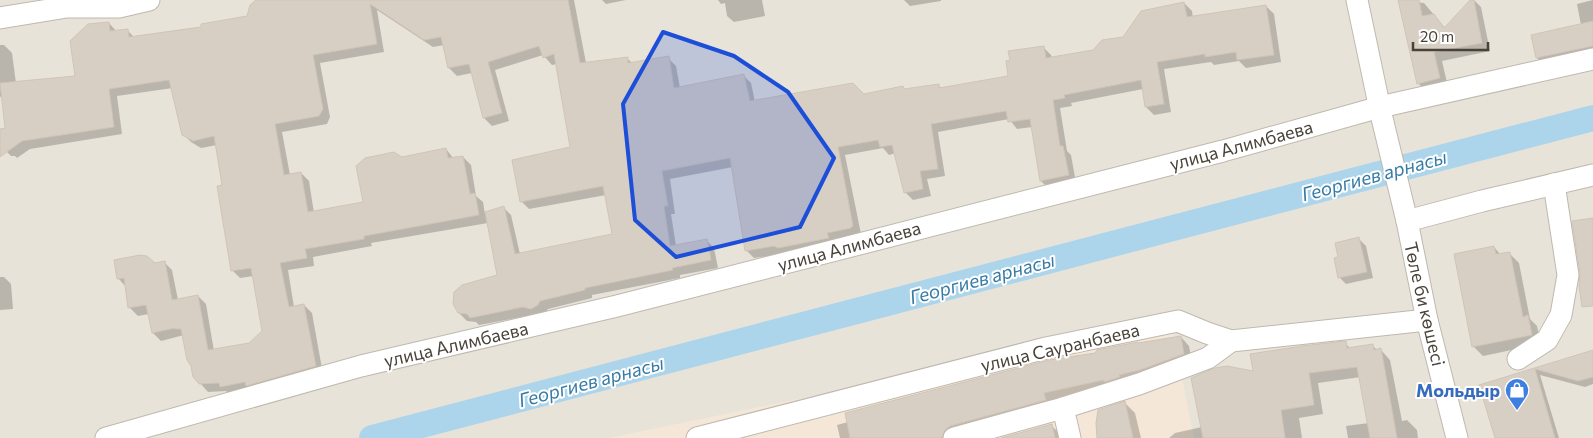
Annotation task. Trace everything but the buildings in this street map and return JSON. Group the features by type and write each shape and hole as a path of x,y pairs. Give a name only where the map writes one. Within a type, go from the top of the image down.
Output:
{"street":[{"path":"0,18 67,7 119,6 149,0"},
{"path":"1357,0 1380,110"},
{"name":"улица Алимбаева","path":"106,438 361,366 617,306 1380,110 1593,58"},
{"name":"Төле би көшесі","path":"1380,110 1457,438"},
{"path":"1407,221 1593,175"},
{"path":"1518,359 1548,340 1561,315 1568,275 1554,184"},
{"name":"улица Сауранбаева","path":"697,438 1046,348 1178,321 1232,341 1428,320"},
{"path":"954,438 1063,408 1139,384 1208,358 1232,341"},
{"path":"1063,408 1070,438"}],"highlighted area":[{"path":"663,32 734,56 788,92 834,158 800,227 676,257 635,220 623,104"}],"shaded area":[{"path":"0,0 1593,0 1593,438 0,438"},
{"path":"1171,322 1194,438 609,438"}],"waterway":[{"name":"Георгиев арнасы","path":"372,438 1593,118"}],"place":[{"name":"Мольдыр","path":"1517,411"}]}
